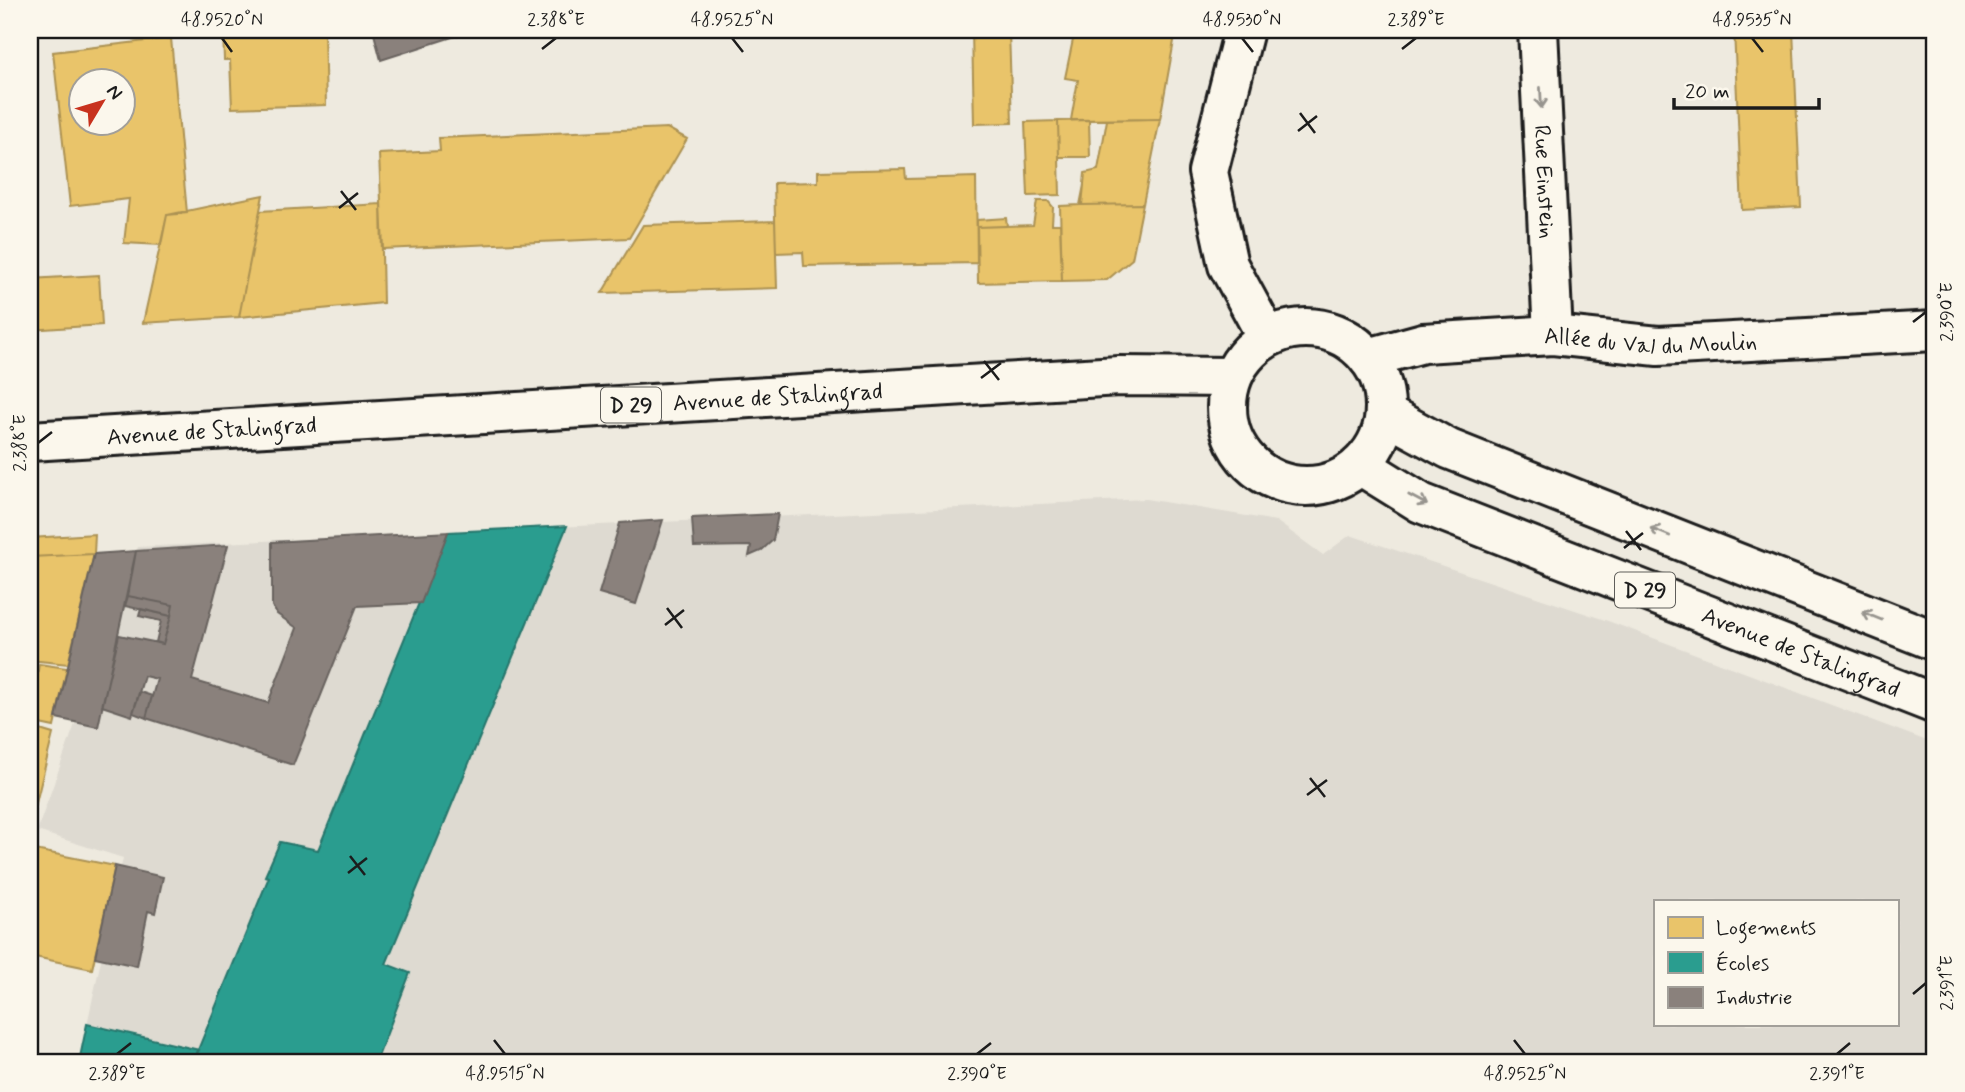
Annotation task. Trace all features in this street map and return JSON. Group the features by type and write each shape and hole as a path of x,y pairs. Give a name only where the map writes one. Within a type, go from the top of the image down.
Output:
{"main road":[{"path":"1244,30 1208,172 1228,265 1267,338"},
{"name":"Rue Einstein","path":"1538,30 1553,335"},
{"path":"1299,329 1332,332 1352,343 1368,358 1378,375 1385,414 1381,432 1360,465 1338,480 1312,486 1285,483 1261,472 1242,454 1230,430 1227,403 1232,377 1247,354 1267,338 1299,329"},
{"name":"Allée du Val du Moulin","path":"1368,358 1423,343 1553,335 1658,346 1935,331"},
{"name":"Avenue de Stalingrad","path":"30,442 1119,376 1232,377"},
{"path":"1385,414 1449,449 1935,641"},
{"name":"Avenue de Stalingrad","path":"1360,465 1421,503 1935,704"}],"shaded area":[{"path":"1146,499 1276,521 1323,555 1350,535 1608,621 1935,744 1935,1062 79,1062 123,858 37,831 138,547"}],"building: Logements":[{"path":"223,30 324,30 326,105 232,108 230,60 224,60"},
{"path":"972,30 1009,30 1012,123 974,124"},
{"path":"1075,30 1176,30 1160,119 1071,120 1078,80 1065,78"},
{"path":"1734,30 1793,30 1801,207 1742,210"},
{"path":"171,38 187,213 167,215 161,245 124,243 129,199 70,206 53,52"},
{"path":"1160,119 1143,204 1082,205 1085,173 1098,170 1107,120"},
{"path":"1089,120 1090,157 1059,157 1058,121"},
{"path":"1058,121 1060,195 1028,196 1025,122"},
{"path":"667,128 687,139 629,238 383,249 379,154 440,151 439,138"},
{"path":"905,169 906,179 976,177 977,263 804,266 803,252 776,253 774,183 818,182 818,171"},
{"path":"1084,185 1082,205 1143,204 1132,259 1107,280 1062,281 1060,206 1080,205"},
{"path":"263,195 239,317 143,323 167,215"},
{"path":"1037,201 1048,201 1053,207 1052,224 1060,224 1062,281 978,283 977,227 1033,225"},
{"path":"381,204 383,303 239,317 260,211"},
{"path":"1006,218 1007,226 977,227 977,220"},
{"path":"775,221 777,288 602,293 643,225"},
{"path":"99,275 102,325 30,330 30,279"},
{"path":"95,534 94,554 30,557 30,538"},
{"path":"94,554 68,664 30,660 30,557"},
{"path":"39,664 67,668 54,727 30,722"},
{"path":"30,727 53,734 36,803 30,801"},
{"path":"30,801 36,803 30,831"},
{"path":"30,849 115,866 92,969 30,956"}],"building: Écoles":[{"path":"567,526 386,964 410,973 376,1062 193,1062 269,877 265,876 280,842 318,850 448,532"},
{"path":"87,1024 199,1050 193,1062 79,1062"}],"building: Industrie":[{"path":"373,30 474,30 381,60"},
{"path":"778,514 773,540 761,551 749,556 751,546 694,547 692,518"},
{"path":"663,520 636,604 599,593 620,523"},
{"path":"448,532 421,603 357,606 293,765 146,718 157,679 144,676 132,716 102,706 119,635 163,644 171,616 173,605 128,596 136,551 228,545 192,680 268,703 297,628 277,614 272,606 272,542"},
{"path":"136,551 98,727 56,718 94,554"},
{"path":"128,596 173,605 171,616 125,606"},
{"path":"141,609 171,616 163,644 156,642 161,621 139,616"},
{"path":"140,692 152,696 146,718 133,713"},
{"path":"115,866 163,877 155,913 148,911 137,966 95,957"}]}
